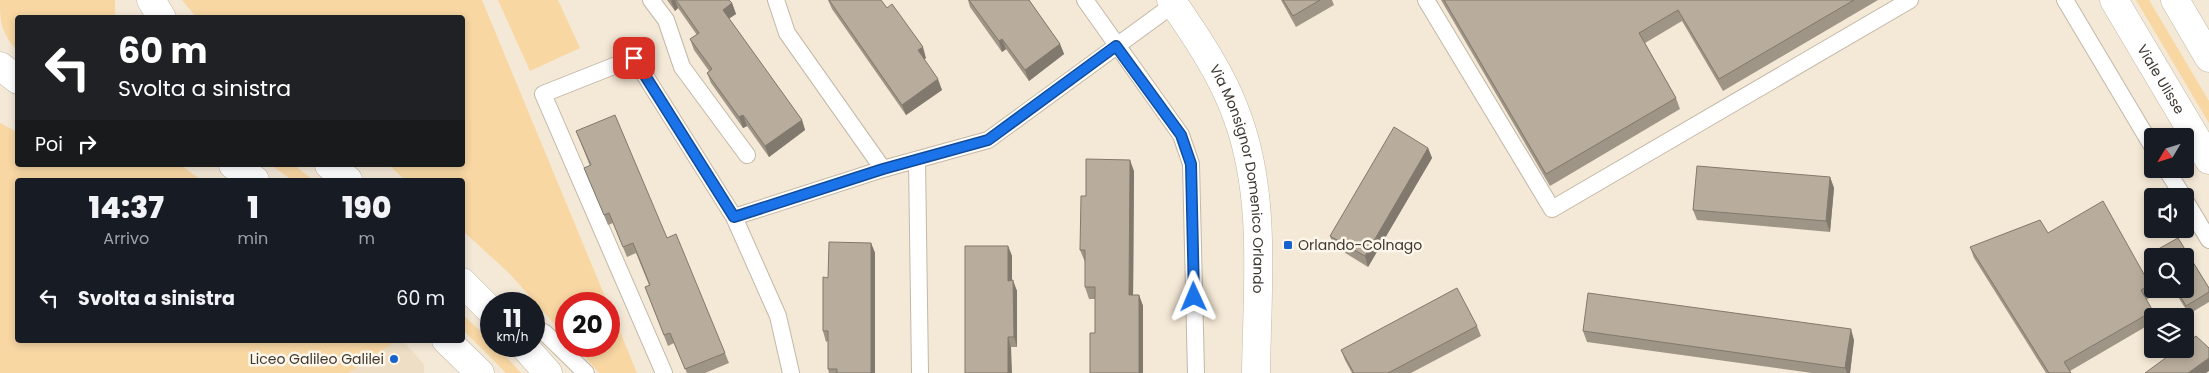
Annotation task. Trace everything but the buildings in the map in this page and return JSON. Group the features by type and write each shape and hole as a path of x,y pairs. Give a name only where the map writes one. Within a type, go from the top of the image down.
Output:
{"main road":[{"path":"146,0 146,15"},
{"path":"151,0 160,15"},
{"name":"Viale Ulisse","path":"2114,0 2209,160"},
{"path":"2175,0 2209,58"},
{"name":"Via Monsignor Domenico Orlando","path":"1173,2 1197,36 1218,73 1237,115 1248,150 1255,195 1258,244 1256,373"},
{"path":"236,167 251,178"},
{"path":"332,167 346,178"},
{"path":"449,343 480,373"},
{"path":"534,357 548,373"}],"lane":[{"path":"651,0 666,20 682,67 747,155"},
{"path":"776,0 787,33 883,169"},
{"path":"1085,0 1181,135 1191,164 1196,373"},
{"path":"1426,0 1552,209 1910,0"},
{"path":"2065,0 2144,133"},
{"path":"734,217 883,169 988,140 1173,2"},
{"path":"664,373 543,94 634,58 734,217 778,316 791,373"},
{"path":"917,160 920,373"},
{"path":"2194,215 2209,240"},
{"path":"545,334 586,373"}],"shaded area":[{"path":"0,0 115,0 115,15 15,15 15,48 3,28"},
{"path":"182,0 482,0 603,292 555,292 555,325 545,313 545,292 526,292 510,274 465,233 465,178 403,178 391,167 465,167 465,15 194,15"},
{"path":"498,0 558,0 580,48 530,71"},
{"path":"2136,0 2149,0 2209,101 2209,123"},
{"path":"0,123 15,131 15,167 184,167 198,178 15,178 15,343 393,343 348,373 0,373"},
{"path":"274,167 297,167 310,178 289,178"},
{"path":"465,317 480,331 480,347 465,332"},
{"path":"620,332 637,373 599,373 585,357 620,357"},
{"name":"Liceo Galileo Galilei","path":"393,343 405,343 424,365 424,373 348,373"},
{"path":"490,357 506,357 521,373 506,373"}],"place":[{"name":"Orlando-Colnago","path":"1288,245"},
{"name":"Liceo Galileo Galilei","path":"394,359"}],"route":[{"path":"634,58 734,217 883,169 988,140 1116,46 1181,135 1191,164 1194,297"}]}
